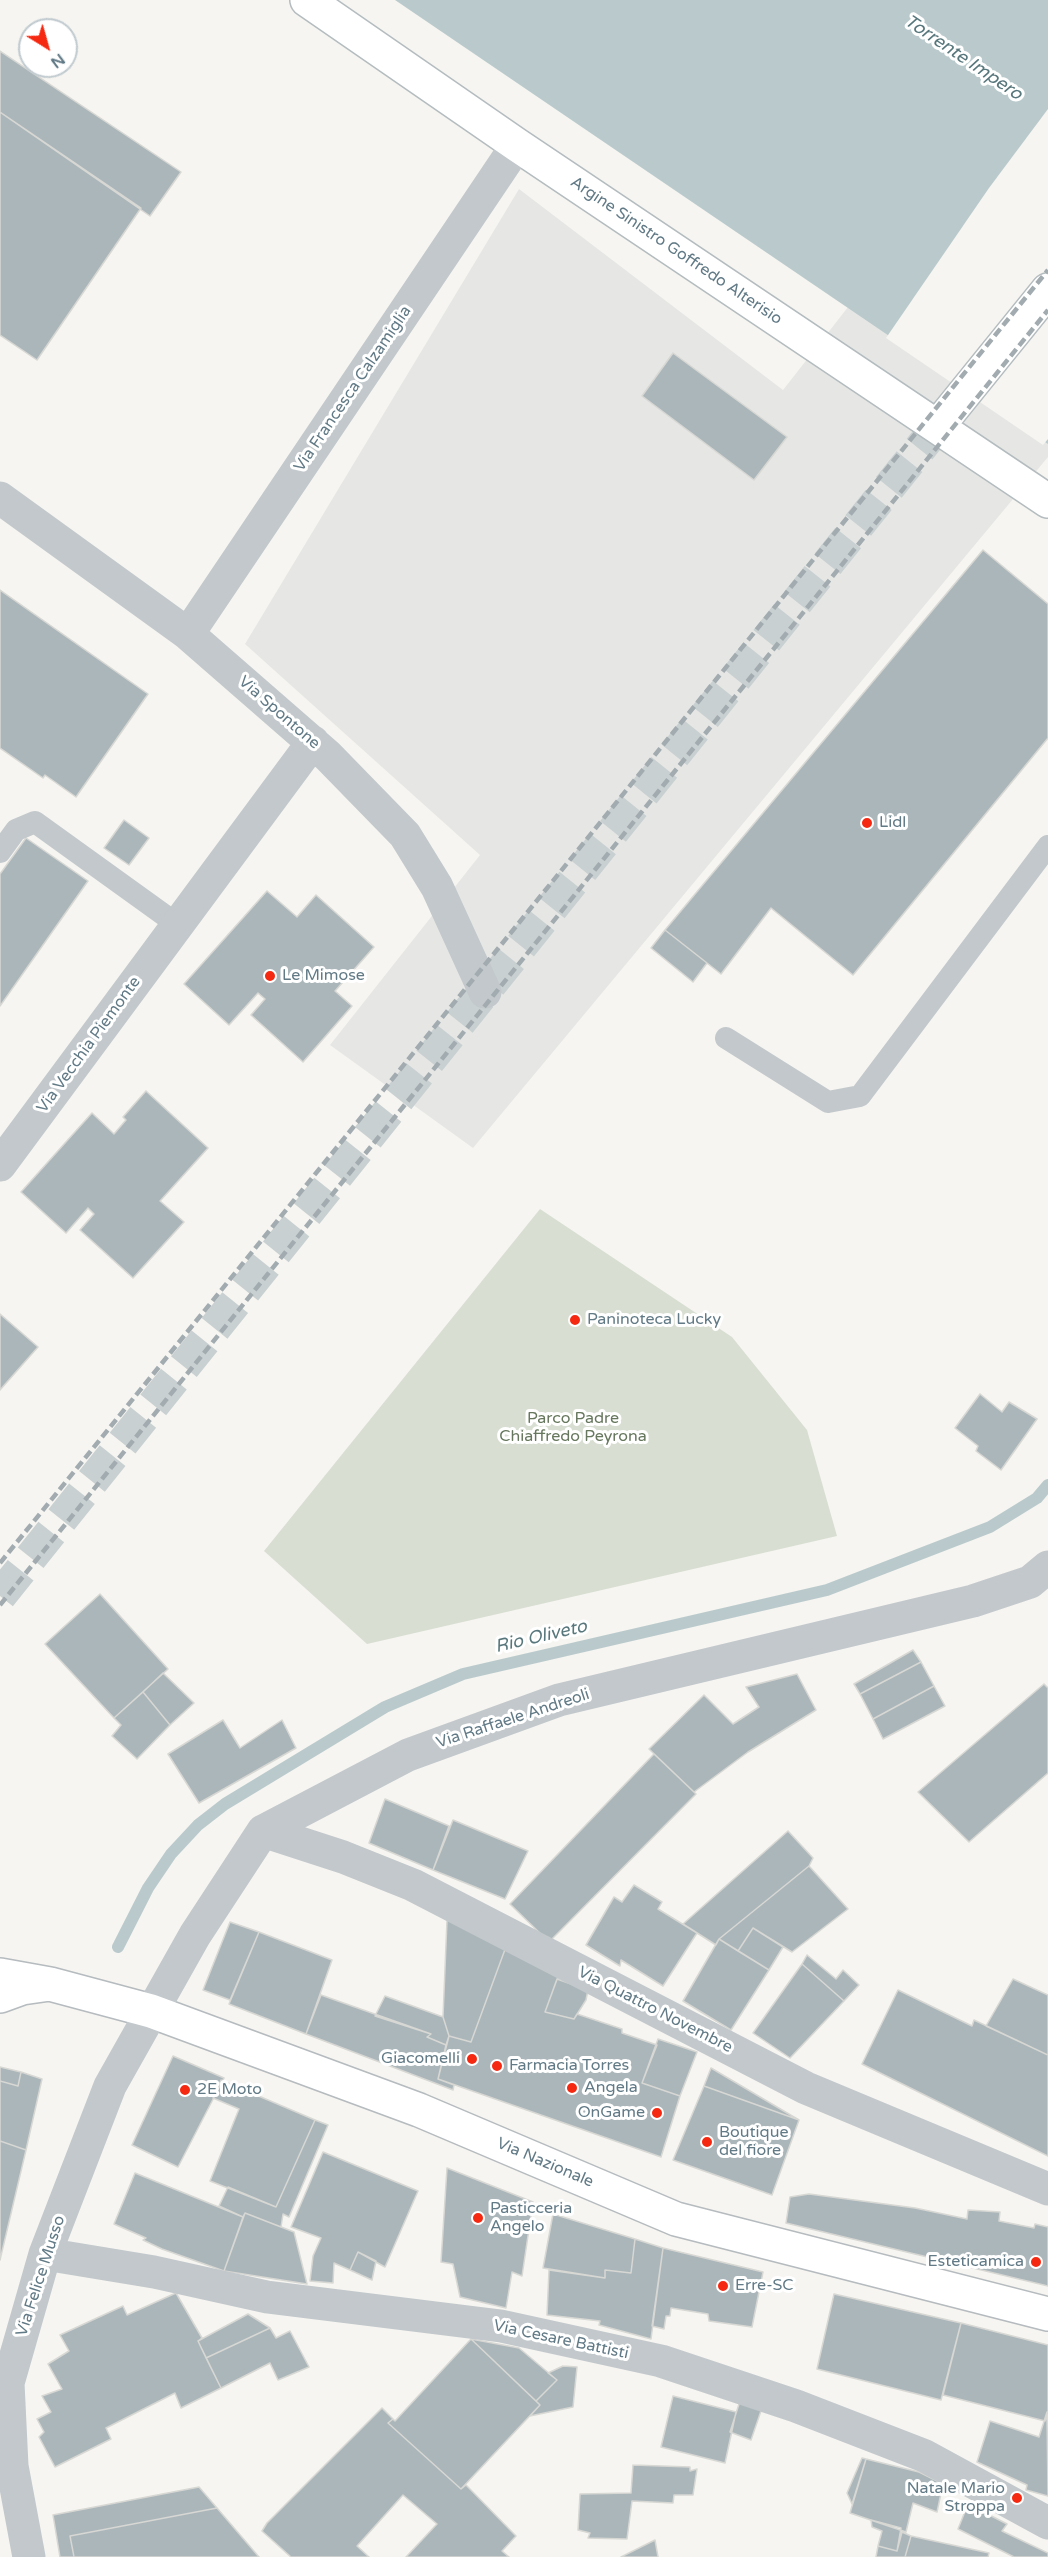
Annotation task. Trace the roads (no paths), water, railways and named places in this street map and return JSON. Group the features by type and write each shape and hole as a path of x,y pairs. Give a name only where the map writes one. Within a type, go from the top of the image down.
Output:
{"main road":[{"name":"Argine Sinistro Goffredo Alterisio","path":"306,0 517,145 1040,495"},
{"path":"938,426 1048,290"},
{"name":"Via Nazionale","path":"0,1975 50,1984 151,2011 419,2110 676,2219 1048,2314"},
{"name":"Via Nazionale","path":"0,1996 22,1988 50,1984"}],"street":[{"name":"Via Francesca Calzamiglia","path":"188,634 517,145"},
{"name":"Via Spontone","path":"0,498 188,634 313,742 405,835 437,887 485,992"},
{"name":"Via Vecchia Piemonte","path":"0,1165 313,742"},
{"name":"Via Raffaele Andreoli","path":"151,2011 195,1935 263,1831 408,1755 559,1700 973,1601 1030,1582 1048,1567"},
{"name":"Via Quattro Novembre","path":"263,1831 343,1857 413,1885 806,2088 1048,2189"},
{"name":"Via Felice Musso","path":"29,2557 12,2466 8,2383 45,2254 110,2086 151,2011"},
{"name":"Via Cesare Battisti","path":"45,2254 154,2272 267,2297 501,2326 661,2361 818,2415 925,2457 1048,2523"}],"lane":[{"path":"0,852 16,830 35,822 178,925"},
{"path":"726,1038 828,1102 860,1096 1048,846"}],"water":[{"name":"Torrente Impero","path":"395,0 1048,0 1048,444"}],"waterway":[{"name":"Rio Oliveto","path":"118,1947 148,1888 171,1854 198,1825 225,1804 385,1707 463,1674 827,1590 990,1527 1037,1498 1048,1485"}],"tunnel":[{"path":"0,1596 938,426"}],"railway":[{"path":"0,1563 1048,270"},
{"path":"0,1605 1048,310"}],"place":[{"name":"Lidl","path":"867,823"},
{"name":"Le Mimose","path":"270,976"},
{"name":"Paninoteca Lucky","path":"575,1320"},
{"name":"Giacomelli","path":"472,2059"},
{"name":"Farmacia Torres","path":"497,2066"},
{"name":"Angela","path":"572,2088"},
{"name":"2E Moto","path":"185,2090"},
{"name":"OnGame","path":"657,2113"},
{"name":"Boutique del fiore","path":"707,2142"},
{"name":"Pasticceria Angelo","path":"478,2218"},
{"name":"Esteticamica","path":"1036,2262"},
{"name":"Erre-SC","path":"723,2286"},
{"name":"Natale Mario Stroppa","path":"1017,2498"}],"park label":[{"name":"Parco Padre Chiaffredo Peyrona","path":"573,1428"}]}
